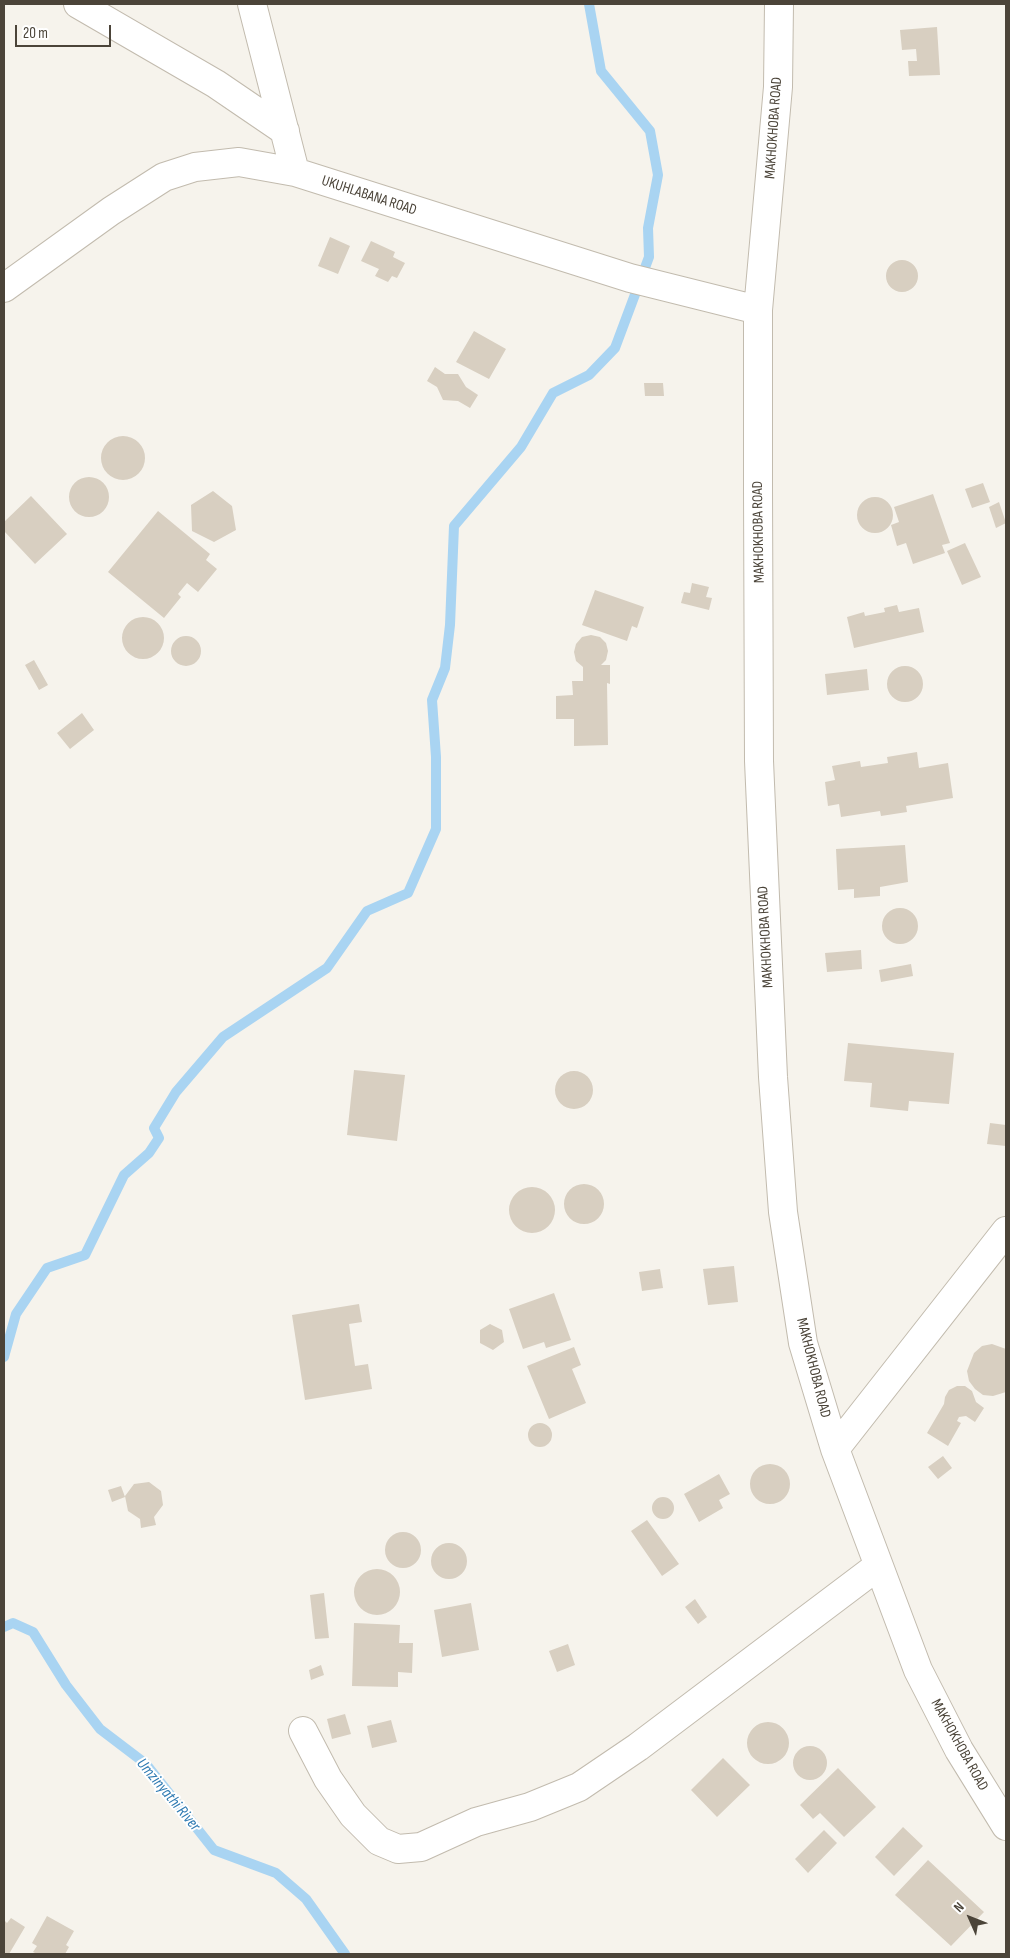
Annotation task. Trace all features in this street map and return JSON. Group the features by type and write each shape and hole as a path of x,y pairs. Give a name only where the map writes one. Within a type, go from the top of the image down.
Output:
{"street":[{"path":"78,4 216,84 285,132"},
{"path":"252,4 295,172"},
{"name":"MAKHOKHOBA ROAD","path":"779,4 778,87 758,310 759,761 773,1077 783,1212 803,1343 834,1449 918,1670 959,1750 1006,1826"},
{"name":"UKUHLABANA ROAD","path":"4,288 111,211 164,178 195,167 239,162 295,172 603,269 675,290 758,310"},
{"path":"834,1449 1006,1231"},
{"path":"303,1731 328,1779 353,1815 380,1841 398,1849 420,1847 476,1822 530,1807 580,1787 638,1747 878,1566"}],"building":[{"path":"937,27 940,75 909,76 908,61 917,61 916,49 902,50 900,30"},
{"path":"330,237 350,246 338,274 318,266"},
{"path":"371,241 395,252 393,257 405,263 397,278 392,276 388,282 375,276 379,269 361,261"},
{"path":"902,260 913,265 918,276 913,287 902,292 891,287 886,276 891,265"},
{"path":"474,331 506,349 489,379 456,362"},
{"path":"435,367 445,374 458,374 466,387 478,395 470,408 458,401 443,400 437,387 427,381"},
{"path":"644,383 663,383 664,396 645,396"},
{"path":"127,436 139,442 144,449 144,467 139,474 132,479 119,480 111,477 104,470 101,454 104,446 111,439"},
{"path":"93,477 100,480 106,486 109,497 108,505 100,514 93,517 85,517 78,514 70,505 69,493 72,486 81,478"},
{"path":"983,483 990,502 972,508 965,489"},
{"path":"213,491 232,506 236,530 214,542 192,531 191,505"},
{"path":"933,494 950,543 942,545 945,553 913,564 906,543 897,546 891,525 899,522 894,507"},
{"path":"31,496 67,534 35,564 4,531 4,522"},
{"path":"875,497 882,498 888,502 892,508 892,522 888,528 882,532 875,533 868,532 862,528 858,522 857,515 858,508 862,502 868,498"},
{"path":"999,502 1006,523 996,528 989,507"},
{"path":"158,511 210,554 206,560 217,569 198,592 187,583 178,594 181,597 164,618 108,572"},
{"path":"965,543 981,577 962,585 947,551"},
{"path":"692,583 709,587 706,597 712,598 709,610 681,603 684,592 690,593"},
{"path":"595,590 644,607 637,628 632,626 627,641 582,625"},
{"path":"897,605 899,612 919,608 924,632 854,648 847,617 864,612 865,616 885,612 884,608"},
{"path":"143,617 158,623 164,638 158,653 143,659 128,653 122,638 128,623"},
{"path":"591,635 600,637 606,643 608,651 606,660 601,665 610,665 610,684 607,683 608,745 574,746 574,719 556,719 556,696 573,695 572,681 583,681 583,667 576,661 574,652 576,644 582,637"},
{"path":"186,636 197,640 201,651 197,662 186,666 175,662 171,651 175,640"},
{"path":"34,660 48,685 39,690 25,665"},
{"path":"905,666 918,671 923,684 918,697 905,702 892,697 887,684 892,671"},
{"path":"867,669 869,690 827,695 825,674"},
{"path":"82,713 94,730 70,749 57,733"},
{"path":"917,752 919,768 948,763 953,798 906,806 907,812 881,816 880,811 841,817 839,804 828,806 825,782 835,780 832,766 860,761 861,767 888,763 887,757"},
{"path":"905,845 908,882 880,887 880,896 854,898 854,889 838,890 836,849"},
{"path":"900,908 907,909 913,913 917,919 917,933 913,939 907,943 900,944 893,943 887,939 883,933 882,926 883,919 887,913 893,909"},
{"path":"861,950 862,969 827,972 825,953"},
{"path":"911,964 913,976 881,982 879,970"},
{"path":"848,1043 954,1053 949,1104 909,1101 908,1111 870,1107 872,1083 844,1081"},
{"path":"354,1070 405,1075 397,1141 347,1135"},
{"path":"574,1071 588,1076 593,1090 588,1104 574,1109 560,1104 555,1090 560,1076"},
{"path":"990,1123 1006,1125 1006,1146 987,1144"},
{"path":"588,1184 595,1187 601,1193 604,1204 603,1212 595,1221 588,1224 580,1224 573,1221 565,1212 564,1200 567,1193 576,1185"},
{"path":"532,1187 545,1191 551,1197 555,1210 551,1223 545,1229 532,1233 519,1229 513,1223 509,1210 513,1197 519,1191"},
{"path":"734,1266 738,1302 708,1305 703,1269"},
{"path":"660,1269 663,1288 642,1291 639,1272"},
{"path":"554,1293 571,1340 546,1348 544,1342 523,1349 509,1309"},
{"path":"359,1304 362,1322 349,1324 355,1366 368,1364 372,1389 305,1400 292,1315"},
{"path":"490,1324 502,1330 504,1342 493,1350 480,1343 480,1330"},
{"path":"992,1344 1006,1349 1006,1392 993,1396 983,1395 975,1389 969,1381 967,1371 974,1353 982,1346"},
{"path":"574,1347 581,1365 572,1369 586,1403 549,1419 527,1366"},
{"path":"957,1386 965,1386 972,1391 976,1402 984,1408 975,1422 966,1416 959,1417 957,1421 961,1423 948,1446 927,1433 944,1404 949,1390"},
{"path":"540,1423 545,1424 551,1430 551,1440 545,1446 540,1447 535,1446 529,1440 528,1435 529,1430 535,1424"},
{"path":"943,1456 952,1468 938,1479 928,1467"},
{"path":"774,1464 781,1467 787,1473 790,1484 789,1492 781,1501 774,1504 766,1504 759,1501 751,1492 750,1480 753,1473 762,1465"},
{"path":"719,1474 730,1494 719,1500 723,1508 699,1522 684,1494"},
{"path":"149,1482 161,1491 163,1505 154,1517 156,1525 141,1528 140,1519 128,1511 125,1496 134,1484"},
{"path":"121,1486 125,1497 112,1502 108,1490"},
{"path":"663,1497 671,1500 674,1508 671,1516 663,1519 655,1516 652,1508 655,1500"},
{"path":"647,1520 679,1564 662,1576 631,1531"},
{"path":"403,1532 416,1537 421,1550 416,1563 403,1568 390,1563 385,1550 390,1537"},
{"path":"449,1543 456,1544 462,1548 466,1554 466,1568 462,1574 456,1578 449,1579 442,1578 436,1574 432,1568 431,1561 432,1554 436,1548 442,1544"},
{"path":"377,1569 390,1573 396,1579 400,1592 396,1605 390,1611 377,1615 364,1611 358,1605 354,1592 358,1579 364,1573"},
{"path":"324,1593 329,1638 315,1639 310,1595"},
{"path":"695,1599 707,1617 698,1624 685,1607"},
{"path":"471,1603 479,1650 442,1657 434,1610"},
{"path":"354,1623 400,1625 399,1643 413,1643 412,1673 398,1672 398,1687 352,1686"},
{"path":"568,1644 575,1665 557,1672 549,1651"},
{"path":"321,1665 324,1675 311,1680 309,1670"},
{"path":"345,1714 351,1734 332,1739 327,1719"},
{"path":"391,1720 397,1742 372,1748 367,1726"},
{"path":"772,1722 780,1725 786,1731 789,1743 786,1755 780,1761 764,1764 756,1761 750,1755 747,1739 750,1731 756,1725"},
{"path":"810,1746 817,1747 822,1751 826,1756 826,1770 822,1775 817,1779 810,1780 803,1779 798,1775 794,1770 793,1763 794,1756 798,1751 803,1747"},
{"path":"723,1758 750,1785 717,1817 691,1790"},
{"path":"838,1768 876,1807 844,1837 820,1813 813,1819 800,1805"},
{"path":"903,1827 923,1846 894,1876 875,1857"},
{"path":"824,1830 837,1843 808,1873 795,1859"},
{"path":"928,1860 984,1912 951,1946 895,1895"},
{"path":"47,1916 74,1931 66,1945 69,1947 65,1954 37,1954 33,1952 37,1946 32,1943"},
{"path":"11,1918 25,1927 9,1954 4,1954 4,1920 7,1923"}],"waterway":[{"path":"4,1357 16,1314 47,1268 85,1255 124,1175 149,1153 159,1138 154,1128 176,1092 223,1037 327,968 367,911 408,893 436,829 436,757 432,700 445,668 450,625 454,526 521,447 553,393 589,375 615,348 649,257 648,228 658,175 650,131 601,71 589,4"},
{"name":"Umzinyathi River","path":"4,1627 13,1623 33,1632 66,1685 100,1729 146,1764 214,1850 276,1873 306,1899 345,1954"}]}
